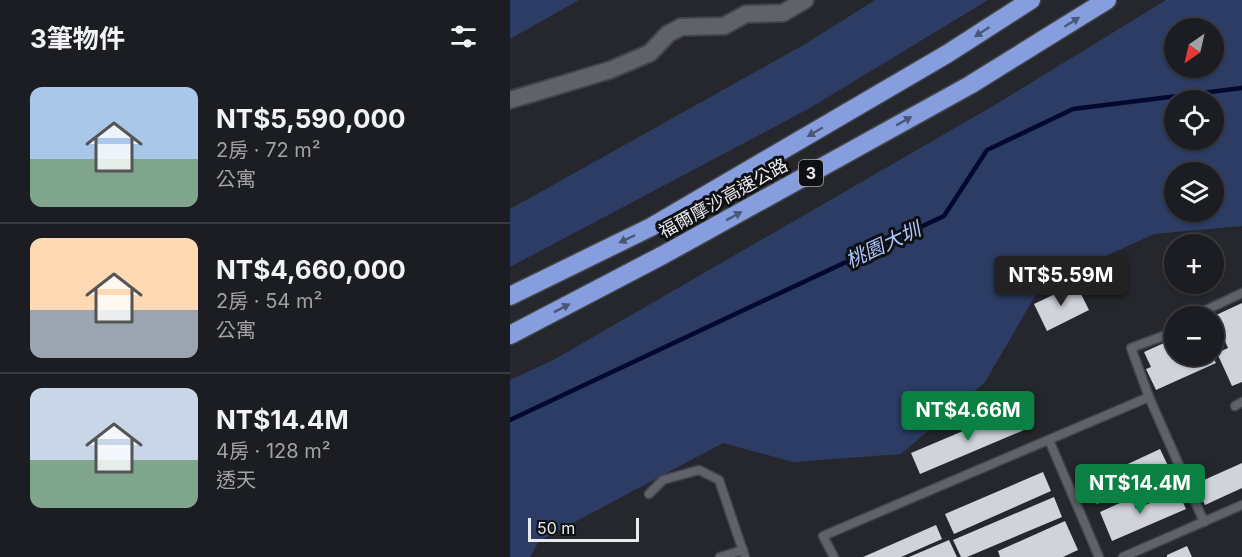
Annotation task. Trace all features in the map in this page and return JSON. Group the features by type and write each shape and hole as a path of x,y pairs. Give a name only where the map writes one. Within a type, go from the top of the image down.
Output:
{"highway":[{"name":"福爾摩沙高速公路","path":"510,296 651,227 947,54 1031,0"},
{"name":"福爾摩沙高速公路","path":"510,335 663,255 970,85 1107,0"}],"street":[{"path":"510,100 610,70 650,53 668,34 681,27 724,26 746,14 783,13 805,0"}],"lane":[{"path":"1214,306 1242,293"},
{"path":"1164,336 1131,348 1149,398 1204,522"},
{"path":"834,557 823,536 1149,398"},
{"path":"1049,440 1099,557"},
{"path":"649,495 663,480 699,470 719,480 744,553 720,557"},
{"path":"1123,557 1143,553 1204,522 1242,506"}],"shaded area":[{"path":"510,0 579,0 510,39"},
{"path":"875,0 988,0 810,108 510,267 510,209 807,43"},
{"path":"1166,0 1242,0 1242,226 1154,234 1041,286 985,382 901,454 793,462 723,443 539,541 530,557 510,557 510,380 555,359 993,106"}],"building":[{"path":"1076,284 1089,310 1047,331 1034,304"},
{"path":"1242,303 1242,382 1232,386 1223,366 1224,350 1228,348 1224,339 1224,311"},
{"path":"1164,343 1164,366 1209,366 1156,390 1146,369 1151,367 1144,352"},
{"path":"1015,409 1024,430 920,474 911,453"},
{"path":"1160,449 1170,470 1097,504 1087,483"},
{"path":"1242,463 1242,488 1205,505 1195,484"},
{"path":"1043,472 1051,491 954,534 945,514"},
{"path":"1178,491 1186,509 1112,541 1100,512 1131,498 1136,509"},
{"path":"1054,497 1062,517 967,557 961,557 953,540"},
{"path":"1065,521 1078,550 1063,557 1000,557 998,551"},
{"path":"936,525 942,539 901,557 863,557"},
{"path":"949,540 957,557 909,557"},
{"path":"1187,546 1192,557 1167,557 1167,555"}],"waterway":[{"name":"桃園大圳","path":"510,420 944,216 987,150 1073,109 1242,88"}]}
